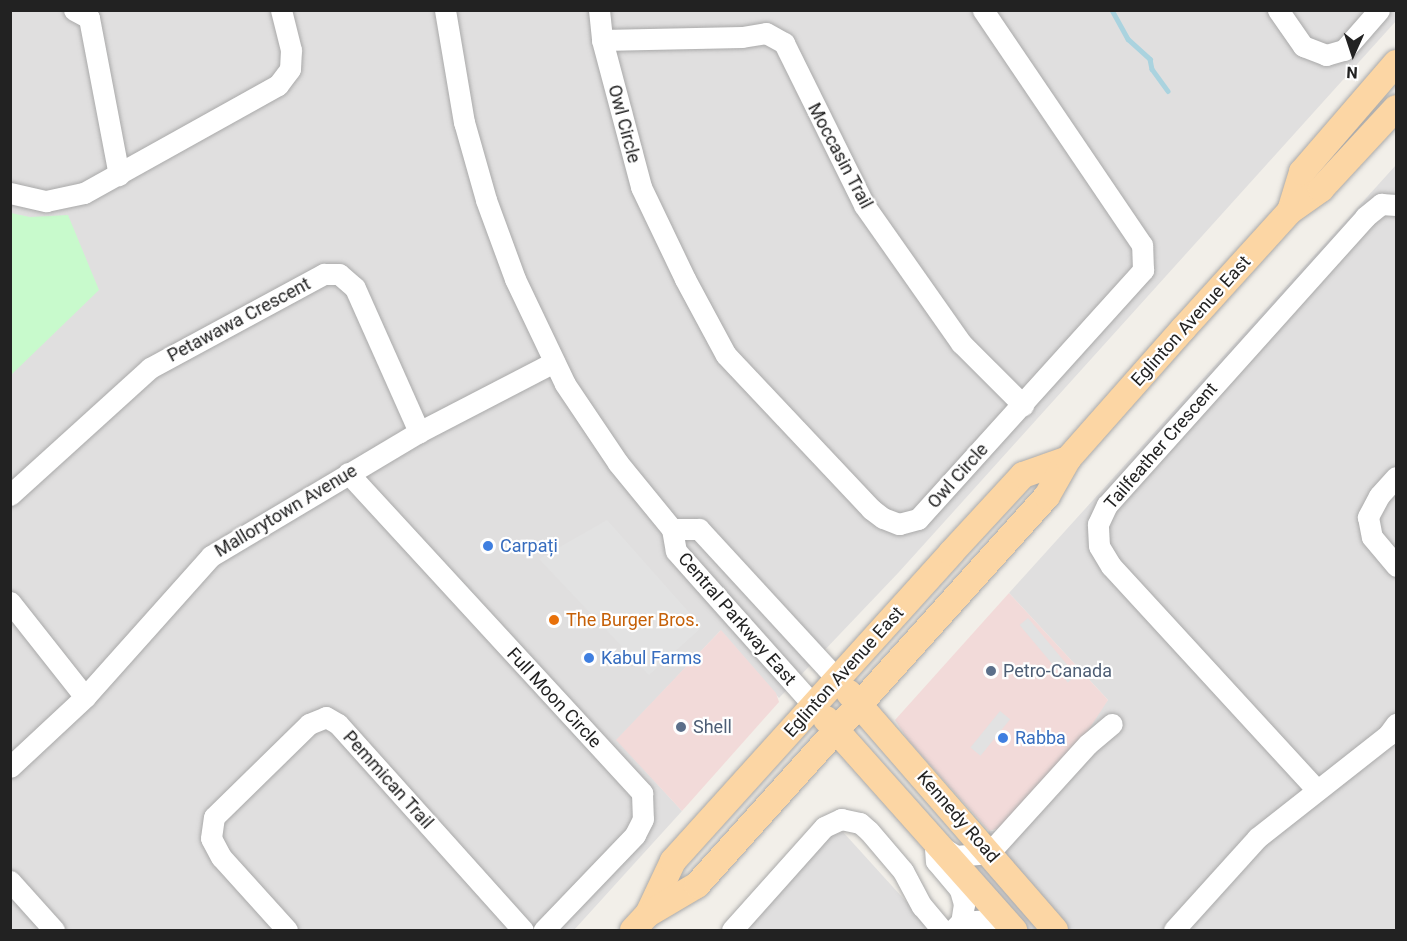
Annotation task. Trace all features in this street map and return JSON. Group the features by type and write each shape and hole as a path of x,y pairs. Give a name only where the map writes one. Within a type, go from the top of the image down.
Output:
{"main road":[{"name":"Eglinton Avenue East","path":"1290,211 1302,172 1396,63"},
{"name":"Eglinton Avenue East","path":"641,922 697,885 1047,496 1068,459 1290,211 1321,189 1396,108"},
{"name":"Eglinton Avenue East","path":"641,922 673,861 1023,475 1068,459"},
{"name":"Central Parkway East","path":"837,679 860,706"},
{"name":"Central Parkway East","path":"813,705 837,731"},
{"name":"Kennedy Road","path":"860,706 1055,930"},
{"name":"Kennedy Road","path":"837,731 1013,930"}],"street":[{"path":"74,10 89,18 119,175"},
{"path":"10,193 46,201 84,193 278,85 290,69 291,50 281,10"},
{"name":"Central Parkway East","path":"445,10 458,95 478,176 514,279 565,384 618,463 672,529 676,551 813,705"},
{"name":"Owl Circle","path":"599,10 602,40 641,187 685,279 726,356 882,518 899,524 918,519 1143,270 1142,245 983,10"},
{"path":"1278,10 1303,46 1326,56 1344,50 1379,10"},
{"name":"Moccasin Trail","path":"602,40 742,37 766,33 784,44 864,205 961,343 1023,405"},
{"name":"Tailfeather Crescent","path":"1317,790 1111,566 1099,546 1098,524 1107,505 1365,217 1381,204 1396,205"},
{"name":"Petawawa Crescent","path":"10,495 150,368 324,274 339,274 355,288 419,432"},
{"name":"Mallorytown Avenue","path":"10,767 85,697 211,556 419,432 554,362"},
{"name":"Full Moon Circle","path":"348,473 642,794 643,819 634,835 544,930"},
{"path":"1396,477 1379,496 1368,517 1372,537 1396,566"},
{"name":"Central Parkway East","path":"672,529 699,529 837,679"},
{"path":"10,602 85,697"},
{"name":"Pemmican Trail","path":"287,930 221,857 211,838 214,817 309,724 326,717 338,724 523,930"},
{"path":"934,842 956,856 989,853 1088,744 1112,724"},
{"path":"1174,930 1257,838 1388,735 1396,724"},
{"path":"732,930 824,827 841,819 860,823 869,831 903,871 922,906 952,928 990,921 1013,930"},
{"path":"934,842 936,861 960,890 964,904 952,928"},
{"path":"10,881 54,930"}],"shaded area":[{"path":"1396,10 1396,21 899,572 779,698 720,631 617,740 682,811 574,930 11,930 10,11"},
{"path":"1396,165 1396,930 957,930 989,831 995,831 1108,700 1009,593"},
{"path":"607,520 702,627 649,675 539,559"},
{"path":"1009,593 1108,700 1084,737 1000,828 989,831 908,740 895,720"},
{"path":"1028,618 1076,675 1068,683 1020,625"},
{"path":"721,630 776,693 779,702 682,811 616,740"},
{"path":"1000,711 1010,719 981,756 970,748"},
{"path":"843,832 932,930 742,930 826,836"}],"green space":[{"path":"11,213 30,217 68,215 99,290 11,375"}],"waterway":[{"path":"1112,10 1128,39 1150,59 1152,69 1168,91"}],"place":[{"name":"Carpați","path":"488,546"},
{"name":"The Burger Bros.","path":"554,620"},
{"name":"Kabul Farms","path":"589,658"},
{"name":"Petro-Canada","path":"991,671"},
{"name":"Shell","path":"681,727"},
{"name":"Rabba","path":"1003,738"}]}
